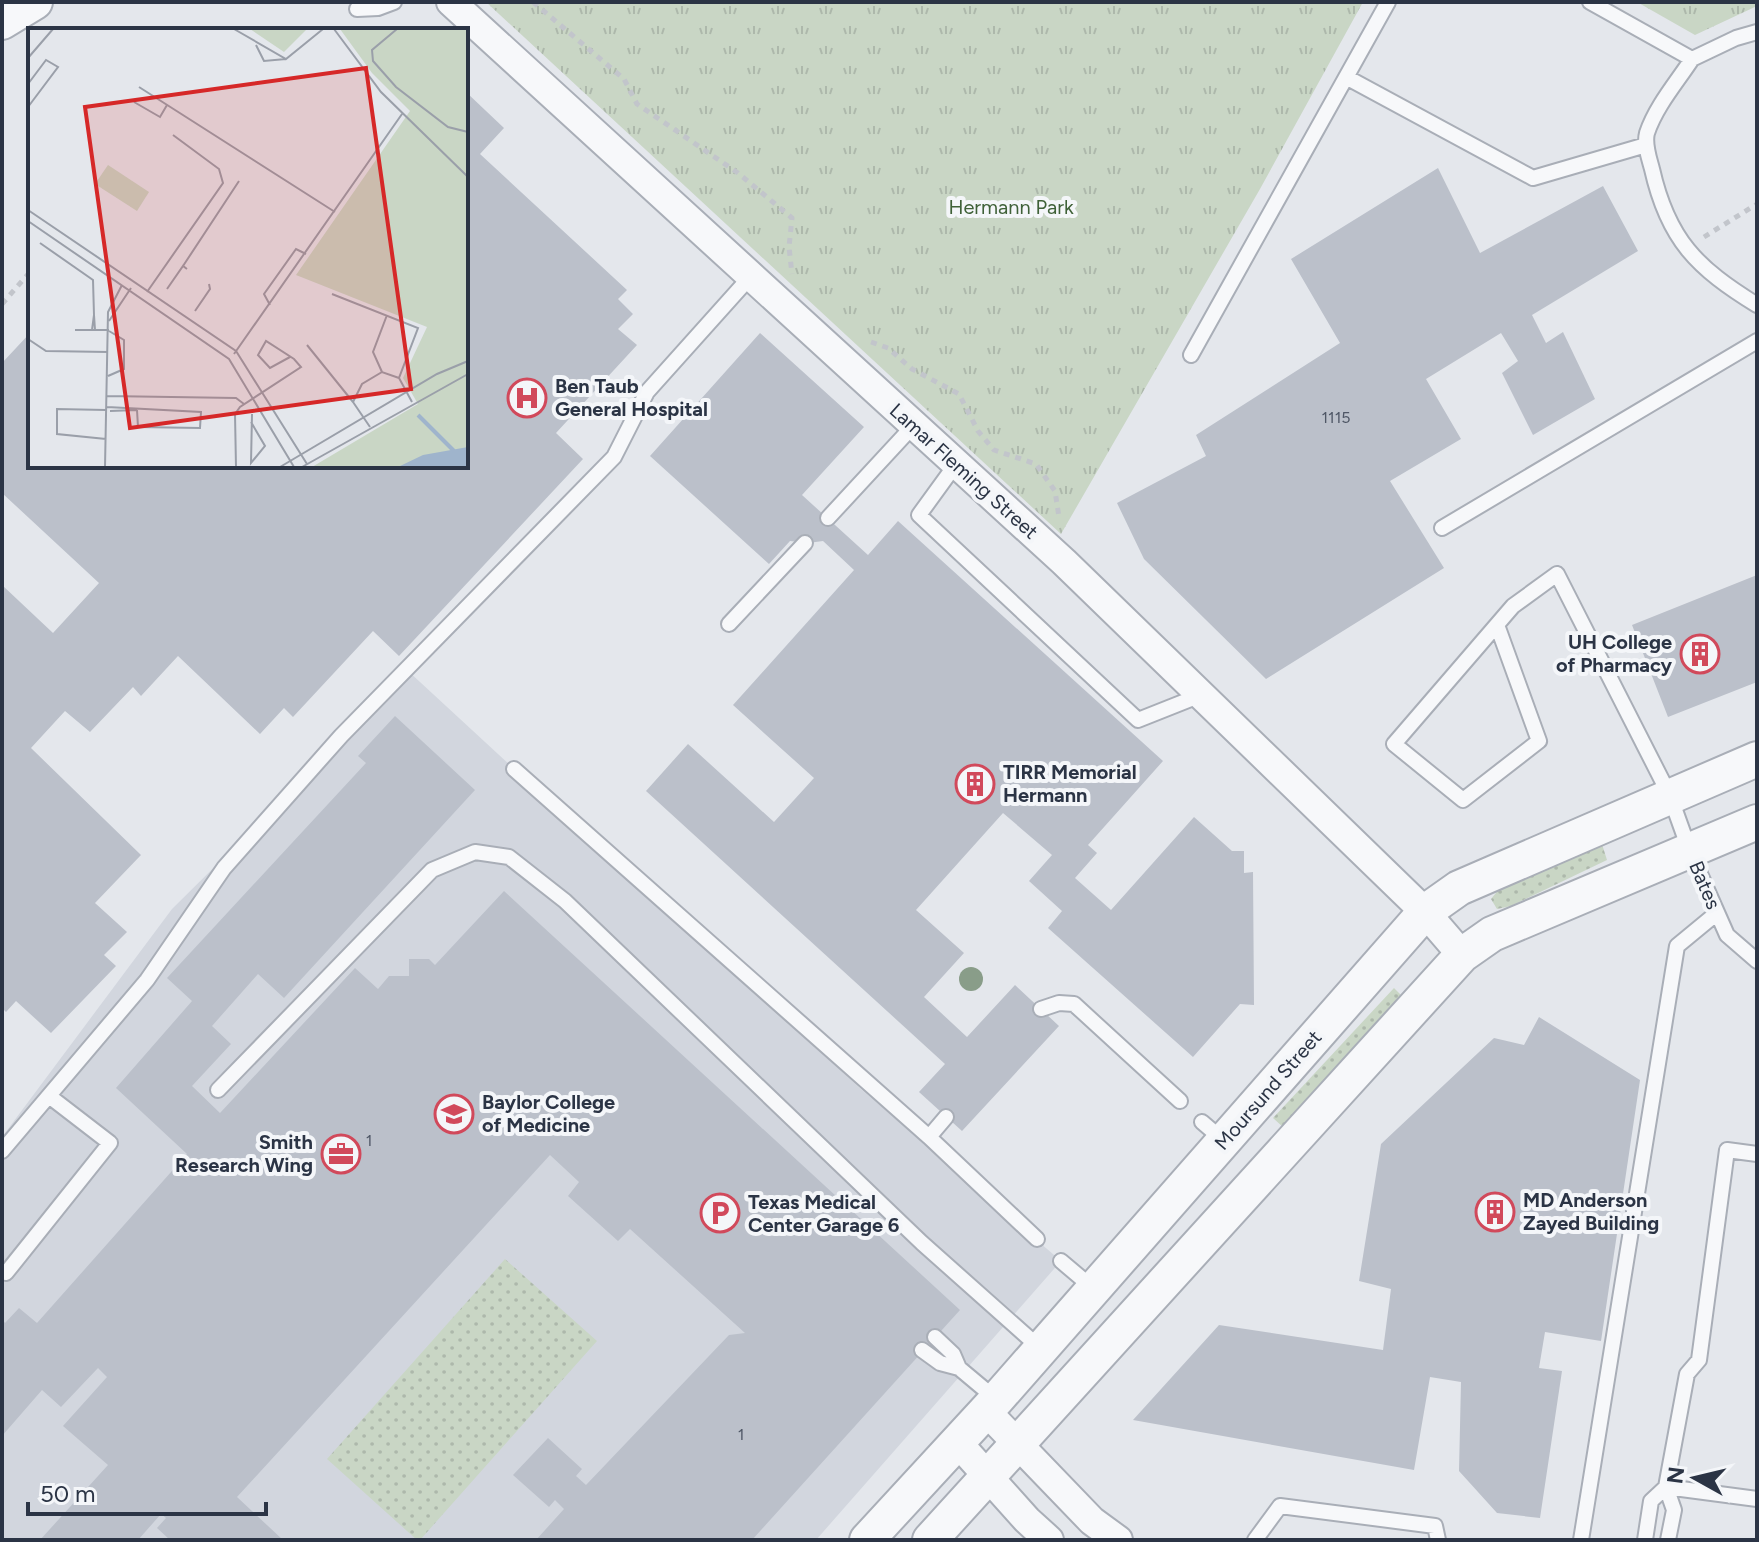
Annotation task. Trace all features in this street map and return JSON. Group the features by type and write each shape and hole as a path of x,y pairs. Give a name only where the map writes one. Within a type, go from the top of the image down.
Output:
{"street":[{"path":"2,22 35,2"},
{"name":"Lamar Fleming Street","path":"451,2 1064,562 1425,912 1462,955"},
{"name":"Moursund Street","path":"867,1540 958,1443 1094,1289 1213,1131 1425,912 1459,888 1757,759"},
{"path":"930,1540 1462,955 1492,934 1757,822"},
{"path":"991,1405 1017,1444 1092,1521 1118,1540"},
{"path":"958,1443 987,1478 1049,1540"}],"lane":[{"path":"357,9 378,8 394,2"},
{"path":"1191,355 1388,2"},
{"path":"1590,2 1692,59"},
{"path":"1757,32 1736,38 1692,59 1665,99 1647,134 1646,145 1669,225 1695,261 1757,305"},
{"path":"1346,77 1533,178 1646,145"},
{"path":"2,1151 147,980 224,868 341,736 614,457 647,392 751,276"},
{"path":"1442,528 1757,341"},
{"path":"828,518 914,425"},
{"path":"956,464 919,515 1138,720 1201,695"},
{"path":"729,624 805,543"},
{"name":"Bates","path":"1497,625 1513,606 1557,574 1670,796 1689,849 1727,935 1757,961"},
{"path":"1497,625 1539,741 1463,800 1394,744 1497,625"},
{"path":"514,769 929,1137 1037,1239"},
{"path":"218,1090 432,870 475,852 509,857 565,901 922,1243 1041,1349"},
{"path":"1581,1540 1677,946 1717,913"},
{"path":"1041,1009 1059,1003 1074,1004 1180,1101"},
{"path":"6,1273 110,1143 49,1096"},
{"path":"929,1137 946,1117"},
{"path":"1668,1540 1674,1510 1666,1487 1687,1374 1699,1360 1727,1150 1757,1154"},
{"path":"1061,1261 1094,1289"},
{"path":"935,1337 953,1354 959,1368 991,1405"},
{"path":"922,1350 940,1363 959,1368"},
{"path":"1666,1487 1757,1499"},
{"path":"1645,1540 1651,1501 1666,1487"},
{"path":"1255,1540 1280,1506 1435,1526 1438,1540"}],"path":[{"path":"533,2 624,79 637,104 738,173 792,218 789,247 793,277"},
{"path":"1686,249 1757,204"},
{"path":"2,304 28,274"},
{"path":"861,339 888,348 912,369 959,394 978,431 994,450 1036,464 1055,491 1064,562"}],"shaded area":[{"name":"Baylor College of Medicine","path":"407,670 862,1090 1061,1261 816,1540 2,1540 2,1137 172,909"}],"green space":[{"name":"Hermann Park","path":"486,2 1363,2 1260,189 1061,534"},
{"path":"1637,2 1757,2 1757,6 1695,35"},
{"path":"1601,841 1607,860 1511,906 1497,909 1491,899 1500,888"},
{"path":"1394,988 1403,997 1284,1128 1273,1118"},
{"path":"505,1259 597,1341 417,1540 327,1459"}],"building":[{"name":"Ben Taub General Hospital","path":"468,94 504,128 480,154 627,290 618,299 633,314 618,329 637,345 556,433 583,459 399,656 373,631 293,717 284,708 260,734 178,656 141,696 133,687 90,732 65,711 31,748 141,855 95,903 127,932 104,955 116,966 51,1033 16,1001 6,1012 2,1008 2,585 53,633 99,583 2,493 2,363 28,335 28,468 468,468"},
{"path":"1438,168 1480,253 1603,186 1638,251 1532,315 1546,343 1563,332 1595,399 1533,435 1502,373 1518,361 1501,333 1426,379 1461,439 1390,481 1444,568 1266,679 1144,559 1117,503 1206,456 1196,435 1340,343 1291,259"},
{"name":"TIRR Memorial Hermann","path":"760,333 864,427 802,495 868,555 898,521 1163,761 1088,845 1097,853 1075,878 1111,910 1194,817 1232,851 1244,851 1244,873 1253,872 1254,1005 1240,1004 1193,1057 1048,928 1062,911 1029,881 1052,855 1003,813 916,910 964,953 924,997 967,1037 1015,985 1059,1026 962,1131 919,1092 945,1064 646,791 688,744 774,822 814,778 733,705 854,570 823,541 790,541 769,564 650,456"},
{"name":"UH College of Pharmacy","path":"1757,575 1757,682 1668,717 1632,625"},
{"name":"Baylor College of Medicine","path":"395,716 475,790 284,998 258,974 212,1026 231,1044 192,1086 220,1113 355,968 378,989 389,976 409,976 409,959 429,959 435,965 504,891 960,1310 752,1540 536,1540 564,1509 555,1500 549,1507 513,1475 548,1438 582,1469 576,1476 586,1485 729,1335 745,1333 630,1229 618,1241 568,1196 579,1182 550,1155 237,1497 283,1540 170,1540 157,1528 166,1518 161,1514 138,1540 40,1540 108,1465 63,1426 107,1377 98,1368 61,1407 42,1390 2,1436 2,1319 5,1323 19,1308 37,1323 187,1154 116,1088 192,1001 167,978 366,763 358,756"},
{"name":"MD Anderson Zayed Building","path":"1539,1017 1640,1080 1601,1341 1545,1332 1539,1368 1562,1371 1540,1518 1497,1513 1459,1471 1461,1382 1430,1377 1414,1470 1133,1420 1219,1325 1383,1350 1391,1289 1359,1281 1381,1144 1494,1038 1524,1045"}],"place":[{"name":"Ben Taub General Hospital","path":"527,398"},
{"name":"UH College of Pharmacy","path":"1700,654"},
{"name":"TIRR Memorial Hermann","path":"975,784"},
{"name":"Baylor College of Medicine","path":"454,1114"},
{"name":"Smith Research Wing","path":"341,1154"},
{"name":"MD Anderson Zayed Building","path":"1495,1212"},
{"name":"Texas Medical Center Garage 6","path":"720,1213"}]}
